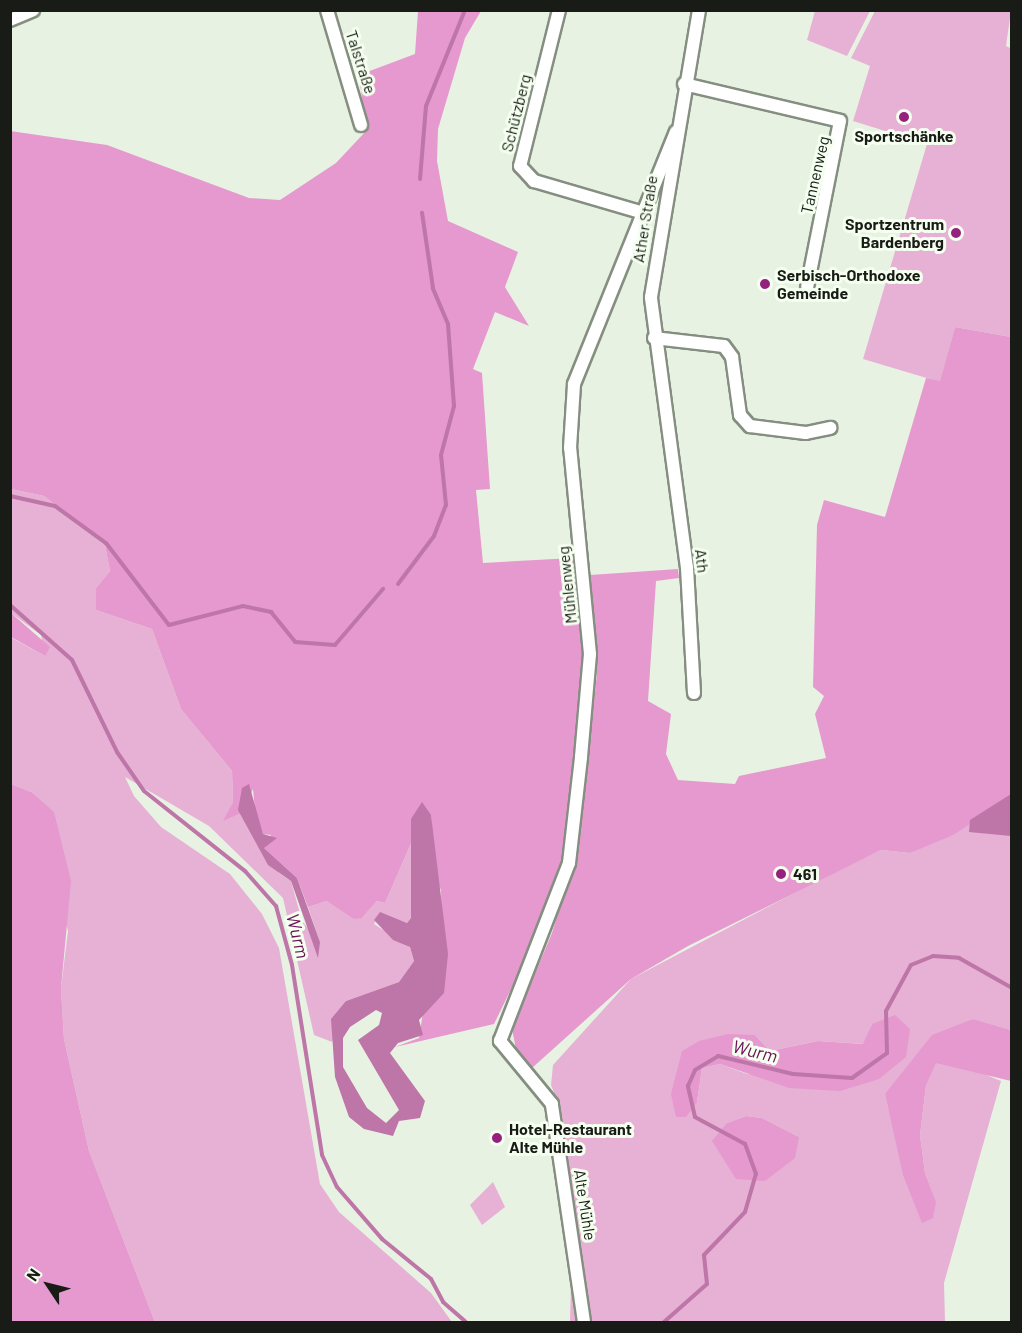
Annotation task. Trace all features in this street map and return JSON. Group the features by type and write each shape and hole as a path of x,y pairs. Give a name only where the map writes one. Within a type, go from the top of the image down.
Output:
{"street":[{"path":"10,20 33,10"},
{"name":"Talstraße","path":"327,10 361,125"},
{"name":"Schützberg","path":"559,10 520,166 534,181 640,212"},
{"name":"Ather Straße","path":"667,435 654,338 654,264 684,84 699,10"},
{"name":"Tannenweg","path":"684,84 840,121 807,287"},
{"name":"Mühlenweg","path":"500,1041 569,863 590,654 570,448 571,398 640,212 676,132"},
{"path":"654,338 718,343 730,351 740,415 750,426 806,433 830,428"},
{"name":"Ath","path":"667,435 687,568 694,693"},
{"name":"Alte Mühle","path":"500,1041 552,1104 584,1323"}],"shaded area":[{"path":"418,11 481,11 465,38 438,129 437,161 448,221 518,252 505,287 529,326 495,312 473,369 482,373 490,489 476,490 483,563 573,558 585,655 562,866 538,934 494,1024 395,1047 419,1038 423,1012 443,993 441,890 435,877 431,815 411,819 412,841 385,903 377,901 362,918 354,919 327,901 308,907 297,878 264,848 271,835 263,834 256,820 253,789 242,813 223,821 233,802 232,771 181,709 152,629 96,610 96,588 110,571 105,545 44,496 11,489 10,131 107,145 249,198 280,200 336,163 366,131 359,75 415,54"},
{"path":"815,11 870,11 847,56 807,40"},
{"name":"Sportzentrum Bardenberg","path":"875,11 1011,11 1006,46 1012,49 1011,337 955,327 940,382 863,359 927,144 853,121 870,66 851,58"},
{"path":"955,327 1011,337 1011,797 953,835 910,853 881,850 688,946 631,979 532,1068 516,1049 512,1029 552,933 578,848 597,673 590,575 678,569 679,578 656,581 648,701 671,714 666,754 678,780 735,784 739,776 826,758 815,714 824,696 813,687 817,525 824,500 885,517 926,378 940,381"},
{"path":"11,489 44,496 105,545 110,571 96,588 96,610 152,629 181,709 232,771 233,802 225,820 242,813 279,873 291,881 302,921 320,942 308,907 327,901 362,918 377,901 385,903 412,841 411,918 407,923 380,913 374,924 410,947 414,961 399,982 346,1001 332,1042 314,1035 283,898 209,826 125,777 134,796 161,827 230,874 262,914 279,948 320,1184 339,1212 431,1293 452,1322 155,1322 89,1151 64,1039 61,988 68,931 31,792 11,784 10,637 45,656 41,635 11,613"},
{"path":"11,613 50,647 45,656 11,637"},
{"path":"11,784 31,792 54,812 71,881 61,988 64,1039 89,1151 155,1322 11,1322"},
{"path":"249,784 263,834 277,838 264,848 297,878 320,942 318,958 291,881 268,865 238,810 242,788"},
{"path":"1011,794 1011,836 969,832 970,820"},
{"path":"1011,797 1011,1030 972,1019 885,1094 890,1115 936,1203 925,1173 920,1135 926,1086 936,1062 965,1066 1001,1081 944,1283 945,1322 570,1322 573,1206 559,1105 551,1085 553,1065 631,979 881,850 910,853","holes":["872,1024 879,1079 747,1074 720,1064 702,1068 697,1102 682,1051 755,1035 770,1051 818,1041 864,1044","746,1116 762,1118 799,1137 727,1123"]},
{"path":"422,802 431,815 448,954 444,993 419,1020 423,1035 398,1043 390,1053 425,1101 420,1118 399,1121 393,1136 364,1129 349,1117 335,1077 331,1019 346,1001 399,982 414,961 410,947 393,940 374,920 380,912 407,923 411,918 411,819","holes":["376,1010 382,1013 379,1025 358,1040 399,1110 386,1123 367,1108 343,1067 343,1038 350,1027"]},
{"path":"895,1015 910,1029 906,1057 879,1079 840,1091 789,1088 720,1064 702,1068 697,1102 686,1117 676,1117 671,1094 682,1051 699,1041 728,1034 755,1035 770,1051 818,1041 863,1044 872,1024"},
{"path":"973,1019 1011,1030 1011,1081 936,1063 926,1086 920,1135 925,1173 936,1202 933,1218 922,1223 903,1175 885,1094 932,1035"},
{"path":"746,1116 762,1118 799,1137 795,1158 765,1181 736,1179 712,1141 727,1123"},
{"path":"493,1182 505,1207 482,1225 470,1205"}],"waterway":[{"path":"420,179 426,106 465,10"},
{"path":"398,584 434,536 446,505 441,455 454,406 448,324 433,288 422,213"},
{"path":"10,496 55,506 106,543 169,625 243,606 271,612 295,642 335,645 383,589"},
{"name":"Wurm","path":"10,605 72,660 117,752 144,791 245,871 276,906 292,965 322,1155 337,1187 382,1239 431,1279 443,1302 466,1322"},
{"name":"Wurm","path":"664,1322 707,1284 704,1255 745,1212 756,1174 745,1144 695,1117 688,1086 695,1070 718,1056 793,1074 852,1078 887,1053 886,1011 911,965 933,956 959,958 1012,988"}],"place":[{"name":"Sportschänke","path":"904,117"},
{"name":"Sportzentrum Bardenberg","path":"956,233"},
{"name":"Serbisch-Orthodoxe Gemeinde","path":"765,284"},
{"name":"461","path":"781,874"},
{"name":"Hotel-Restaurant Alte Mühle","path":"497,1138"}]}
